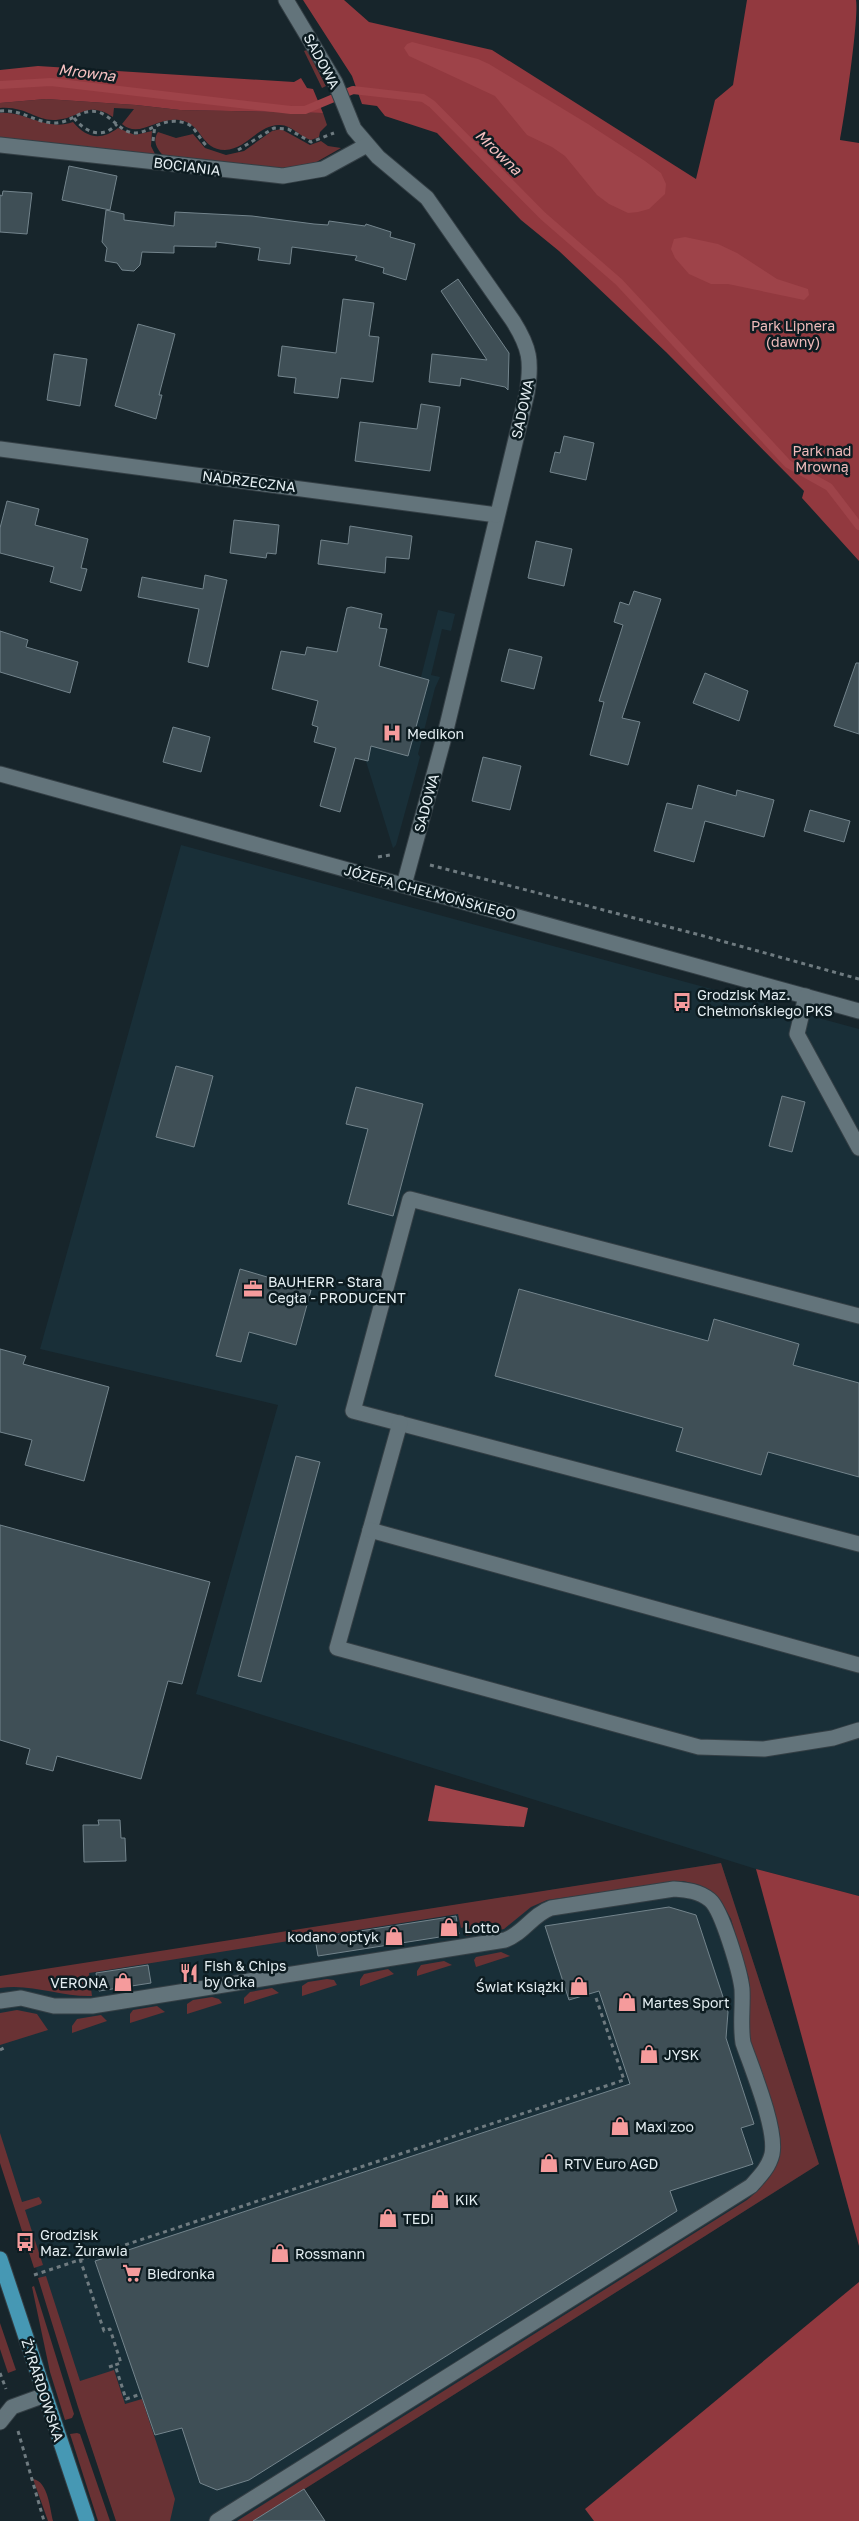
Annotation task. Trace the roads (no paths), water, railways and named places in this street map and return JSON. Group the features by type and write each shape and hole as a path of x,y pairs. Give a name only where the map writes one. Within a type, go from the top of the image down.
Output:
{"main road":[{"name":"ŻYRARDOWSKA","path":"0,2259 3,2279 45,2395 86,2521"}],"street":[{"name":"SADOWA","path":"286,0 335,82 354,129 367,145 427,198 513,320 525,340 530,357 527,393 446,730 404,885"},
{"name":"BOCIANIA","path":"0,145 283,176 323,169 367,145"},
{"name":"NADRZECZNA","path":"0,449 497,515"},
{"name":"JÓZEFA CHEŁMOŃSKIEGO","path":"0,774 859,1011"},
{"path":"806,996 797,1034 859,1148"},
{"path":"859,1316 410,1199 354,1410 859,1544"},
{"path":"400,1423 337,1648 698,1747 764,1749 833,1738 859,1730"},
{"path":"370,1530 859,1665"},
{"path":"0,2001 21,1998 54,2006 92,2006 505,1940 514,1937 536,1915 551,1908 674,1889 688,1890 702,1895 709,1899 718,1910 740,1979 743,2043 772,2133 772,2154 768,2165 760,2176 743,2191 217,2521"},
{"path":"0,2422 12,2407 45,2395"}],"waterway":[{"name":"Mrowna","path":"0,85 51,82 291,110 305,110 353,90 423,98 432,104 543,216 619,282 788,464 829,487 859,526"}],"place":[{"name":"Medikon","path":"392,733"},
{"name":"Grodzisk Maz. Chełmońskiego PKS","path":"682,1002"},
{"name":"BAUHERR - Stara Cegła - PRODUCENT","path":"253,1289"},
{"name":"Lotto","path":"449,1927"},
{"name":"kodano optyk","path":"394,1936"},
{"name":"Fish & Chips by Orka","path":"189,1973"},
{"name":"VERONA","path":"123,1982"},
{"name":"Świat Książki","path":"579,1986"},
{"name":"Martes Sport","path":"627,2002"},
{"name":"JYSK","path":"649,2054"},
{"name":"Maxi zoo","path":"620,2126"},
{"name":"RTV Euro AGD","path":"549,2163"},
{"name":"KiK","path":"440,2199"},
{"name":"TEDi","path":"388,2218"},
{"name":"Grodzisk Maz. Żurawia","path":"25,2242"},
{"name":"Rossmann","path":"280,2253"},
{"name":"Biedronka","path":"132,2273"}],"park label":[{"name":"Park Lipnera (dawny)","path":"793,334"},
{"name":"Park nad Mrowną","path":"822,458"}]}
